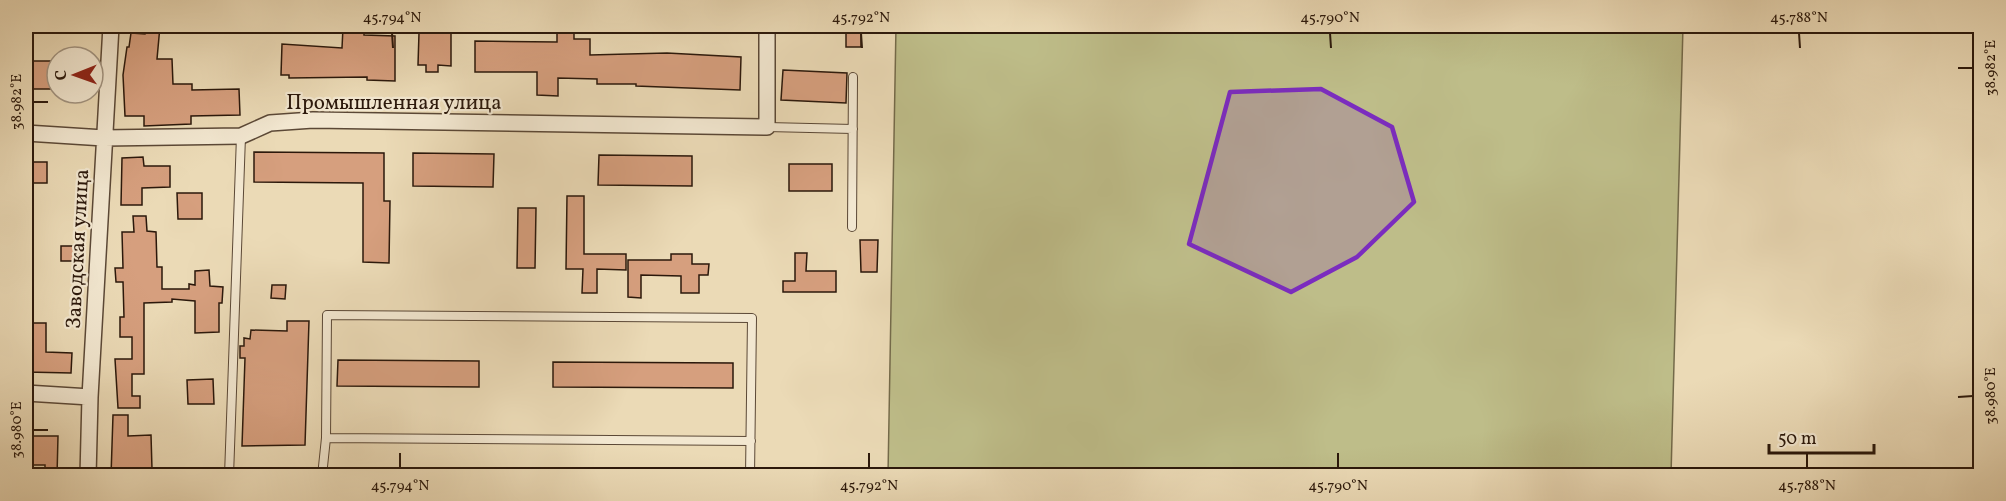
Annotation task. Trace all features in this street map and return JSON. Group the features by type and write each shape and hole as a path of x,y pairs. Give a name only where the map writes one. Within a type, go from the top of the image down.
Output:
{"street":[{"name":"Заводская улица","path":"88,476 90,397 111,26"},
{"path":"767,26 767,127"},
{"name":"Промышленная улица","path":"26,133 104,138 241,136 270,123 313,120 767,127"},
{"path":"26,393 90,397"}],"lane":[{"path":"852,227 853,77"},
{"path":"767,127 853,129"},
{"path":"229,476 241,136"},
{"path":"322,476 326,438 327,315 752,318 750,476"},
{"path":"326,438 751,441"}],"highlighted area":[{"path":"1321,89 1392,127 1414,202 1357,257 1291,292 1189,244 1230,92"}],"shaded area":[{"path":"896,26 1683,26 1671,475 888,475"}],"building":[{"path":"146,26 160,26 157,59 172,59 173,84 192,84 192,90 239,89 240,115 191,116 191,124 144,126 144,116 125,116 123,75 127,47 129,47 131,33 145,34"},
{"path":"348,26 364,26 364,35 395,36 395,81 367,80 367,77 289,78 289,75 281,75 282,44 342,48 343,28 348,28"},
{"path":"557,26 574,26 574,39 590,39 590,55 667,53 741,57 740,90 597,84 597,79 558,78 558,96 537,95 537,72 475,72 475,41 557,42"},
{"path":"419,33 451,33 451,66 438,65 438,72 426,72 426,65 418,65"},
{"path":"846,33 861,33 861,47 846,47"},
{"path":"26,61 45,61 45,89 26,89"},
{"path":"783,70 847,73 846,103 781,100"},
{"path":"254,152 384,153 384,201 390,201 389,263 363,262 363,183 254,182"},
{"path":"413,153 494,154 493,187 413,186"},
{"path":"599,155 692,156 692,186 598,185"},
{"path":"143,157 144,166 170,166 170,187 142,188 142,205 121,205 122,158"},
{"path":"26,162 47,162 47,183 26,183"},
{"path":"789,164 832,164 832,191 789,191"},
{"path":"177,193 202,193 202,219 178,219"},
{"path":"567,196 584,196 584,254 626,254 626,270 597,269 597,293 582,293 583,269 566,269"},
{"path":"518,208 536,208 535,268 517,268"},
{"path":"133,216 146,216 147,231 156,232 157,267 162,267 162,289 189,289 189,284 195,285 195,271 209,270 210,286 223,287 222,303 219,303 219,332 195,333 195,301 172,299 172,302 144,303 144,374 132,374 132,396 140,396 140,408 118,408 115,359 132,359 132,337 120,337 120,317 124,317 123,282 116,282 115,268 123,268 122,232 134,232"},
{"path":"860,240 878,240 877,272 861,272"},
{"path":"61,246 80,246 80,261 61,261"},
{"path":"795,253 807,253 806,271 836,271 836,292 783,292 783,281 795,281"},
{"path":"671,254 692,254 692,264 709,264 708,275 699,275 699,293 681,293 681,276 641,275 641,298 628,297 628,260 671,260"},
{"path":"272,285 286,285 285,299 271,298"},
{"path":"287,321 309,321 305,445 242,446 245,358 240,358 240,346 244,346 244,338 250,339 251,330 287,331"},
{"path":"26,323 46,323 46,352 72,353 71,373 26,372"},
{"path":"338,360 479,361 479,387 337,386"},
{"path":"553,362 733,363 733,388 553,387"},
{"path":"213,379 214,404 188,404 187,380"},
{"path":"113,415 128,415 128,436 151,435 152,469 144,470 145,476 111,476"},
{"path":"26,436 58,436 57,476 45,476 45,465 26,465"}]}
